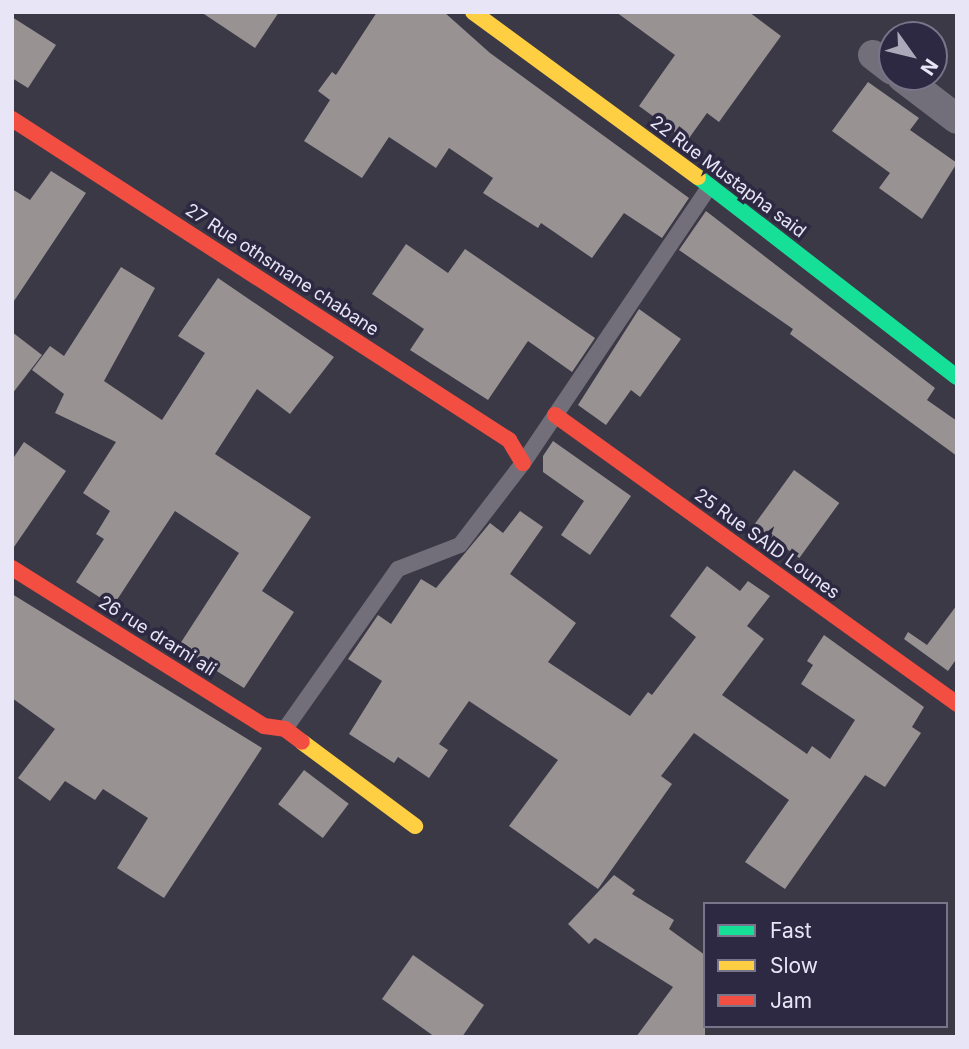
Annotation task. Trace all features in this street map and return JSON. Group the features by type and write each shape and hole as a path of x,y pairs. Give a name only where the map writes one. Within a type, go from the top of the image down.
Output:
{"street":[{"name":"22 Rue Mustapha said","path":"473,12 710,186 957,377"},
{"path":"920,91 957,119"},
{"name":"27 Rue othsmane chabane","path":"12,118 509,440 523,463"},
{"name":"25 Rue SAID Lounes","path":"555,415 957,704"},
{"name":"26 rue drarni ali","path":"12,568 264,726 285,729 415,826"}],"lane":[{"path":"285,729 398,569 460,545 523,463 710,186"}],"building":[{"path":"201,12 279,12 255,48"},
{"path":"377,12 444,12 490,53 689,198 662,238 624,213 592,258 541,223 538,228 483,193 493,178 449,148 436,168 389,137 362,178 304,141 330,100 318,91 332,72 336,75"},
{"path":"616,12 749,12 781,36 719,122 707,113 687,141 639,106 675,55"},
{"path":"12,17 56,45 28,88 12,78"},
{"path":"868,82 919,118 910,130 957,163 922,219 879,188 890,173 832,131"},
{"path":"51,171 86,193 12,304 12,189 30,200"},
{"path":"706,211 935,388 927,400 957,421 957,456 790,334 793,329 679,250"},
{"path":"406,244 448,273 465,249 595,338 572,372 528,341 488,400 410,350 424,329 372,294"},
{"path":"121,267 155,288 104,381 162,420 205,353 178,336 218,278 334,357 290,414 257,389 215,454 311,517 262,591 294,612 244,688 178,647 239,553 175,511 113,606 76,582 104,539 96,534 110,511 83,493 116,442 55,413 64,394 32,370 50,346 64,356"},
{"path":"639,309 681,339 640,397 631,390 606,425 578,405"},
{"path":"12,332 42,355 12,394"},
{"path":"553,441 631,496 590,555 561,535 584,501 543,472 543,456"},
{"path":"24,442 66,471 14,547 12,460"},
{"path":"794,470 839,503 799,558 754,525"},
{"path":"520,511 543,527 510,574 576,623 548,662 630,716 648,692 652,695 696,637 670,616 707,566 740,591 748,581 770,596 747,626 764,639 722,695 807,754 812,746 830,759 855,720 801,684 813,665 807,661 824,635 924,707 912,727 921,733 885,787 865,775 785,889 745,862 789,800 694,733 661,776 672,784 598,889 509,826 558,760 469,701 439,744 448,750 429,778 398,757 394,763 349,734 382,681 348,659 378,615 391,624 421,579 436,588 490,523 503,533"},
{"path":"12,594 262,748 164,898 117,868 148,818 103,789 95,800 65,781 50,801 18,778 55,729 12,698"},
{"path":"957,605 957,658 948,671 904,639 908,632 927,645"},
{"path":"304,770 349,804 323,838 278,804"},
{"path":"614,875 635,890 632,894 674,920 669,929 703,954 705,1037 636,1037 673,987 595,938 589,944 568,924"},
{"path":"413,955 484,1005 462,1037 435,1037 382,999"}],"traffic: fast":[{"path":"698,177 957,377"}],"traffic: slow":[{"path":"473,12 698,177"},
{"path":"302,742 415,826"}],"traffic: jam":[{"path":"12,119 509,440 523,463"},
{"path":"555,415 957,704"},
{"path":"12,568 264,726 285,729 302,742"}]}
